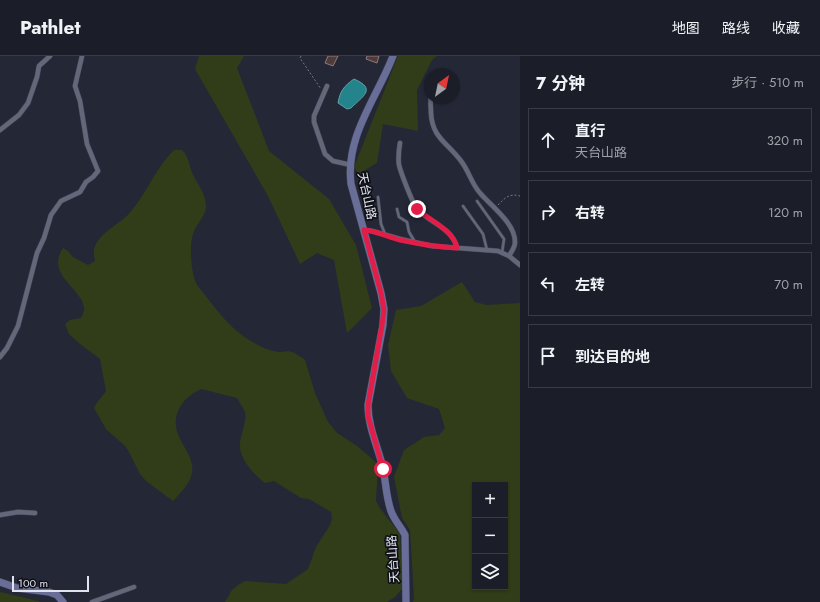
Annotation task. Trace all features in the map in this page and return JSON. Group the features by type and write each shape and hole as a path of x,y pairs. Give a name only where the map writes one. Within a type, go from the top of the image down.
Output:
{"street":[{"path":"0,130 19,115 28,103 38,77 39,66 50,56"},
{"path":"0,357 7,348 18,326 37,253 44,238 51,215 61,201 80,192 86,182 98,171 87,144 80,101 75,86 82,56"},
{"name":"天台山路","path":"393,56 382,82 368,106 351,151 350,173 351,184 381,293 384,310 368,405 368,416 383,469 388,502 392,514 405,535 406,602"},
{"path":"327,86 314,116 314,122 325,154 333,161 351,165"},
{"path":"430,104 433,129 462,161 479,193 510,226 515,241 514,248 509,256"},
{"path":"400,143 399,164 413,204 423,215 443,228 455,242 457,248"},
{"path":"364,230 432,246 498,251 509,256 520,265"},
{"path":"0,515 18,512 35,513"},
{"path":"0,582 17,588 49,592 56,595 63,602"},
{"path":"92,602 134,587"}],"lane":[{"path":"378,197 381,224 386,235"},
{"path":"477,202 504,239 502,253"},
{"path":"463,206 483,234 487,250"},
{"path":"397,208 399,217 407,222 415,242"}],"path":[{"path":"301,56 300,58 324,92"},
{"path":"494,208 506,197 514,194 520,196"}],"shaded area":[{"path":"199,56 244,56 237,68 269,151 329,199 356,245 372,308 347,333 334,260 317,253 300,264 268,196 195,69"},
{"path":"398,56 437,56 432,60 428,68 424,68 424,76 417,90 418,131 383,124 377,163 358,174 354,167"},
{"path":"354,79 365,86 366,93 351,108 347,109 338,103 343,89"},
{"path":"174,150 182,150 186,155 193,175 206,202 206,210 194,230 191,245 193,274 197,285 226,321 252,342 277,352 288,351 297,354 305,360 315,393 328,422 337,433 357,446 378,464 376,501 400,534 402,589 395,597 387,602 225,602 232,590 245,581 286,584 308,569 316,547 330,525 332,519 331,512 309,499 301,498 274,481 265,483 252,471 244,460 240,448 245,424 245,412 237,398 201,389 188,397 181,405 176,419 176,427 178,435 190,458 192,473 187,485 173,501 146,481 140,474 125,446 106,429 94,408 106,391 100,359 69,334 65,324 70,320 81,318 84,309 82,301 77,293 64,278 59,269 58,259 63,248 73,257 88,265 95,261 94,250 98,240 128,215 138,203 157,171"},
{"path":"462,282 475,302 487,305 520,303 520,602 413,602 410,530 402,518 394,477 404,450 424,437 439,435 445,428 439,409 407,398 391,371 388,345 396,310 421,306"},
{"path":"0,592 38,601 40,602 0,602"}],"building":[{"path":"328,56 338,56 333,66 325,63"},
{"path":"367,56 379,56 377,63 366,59"}],"route":[{"path":"383,469 368,416 368,405 384,310 381,293 364,230 432,246 457,248 455,242 443,228 423,215 417,209"}]}
